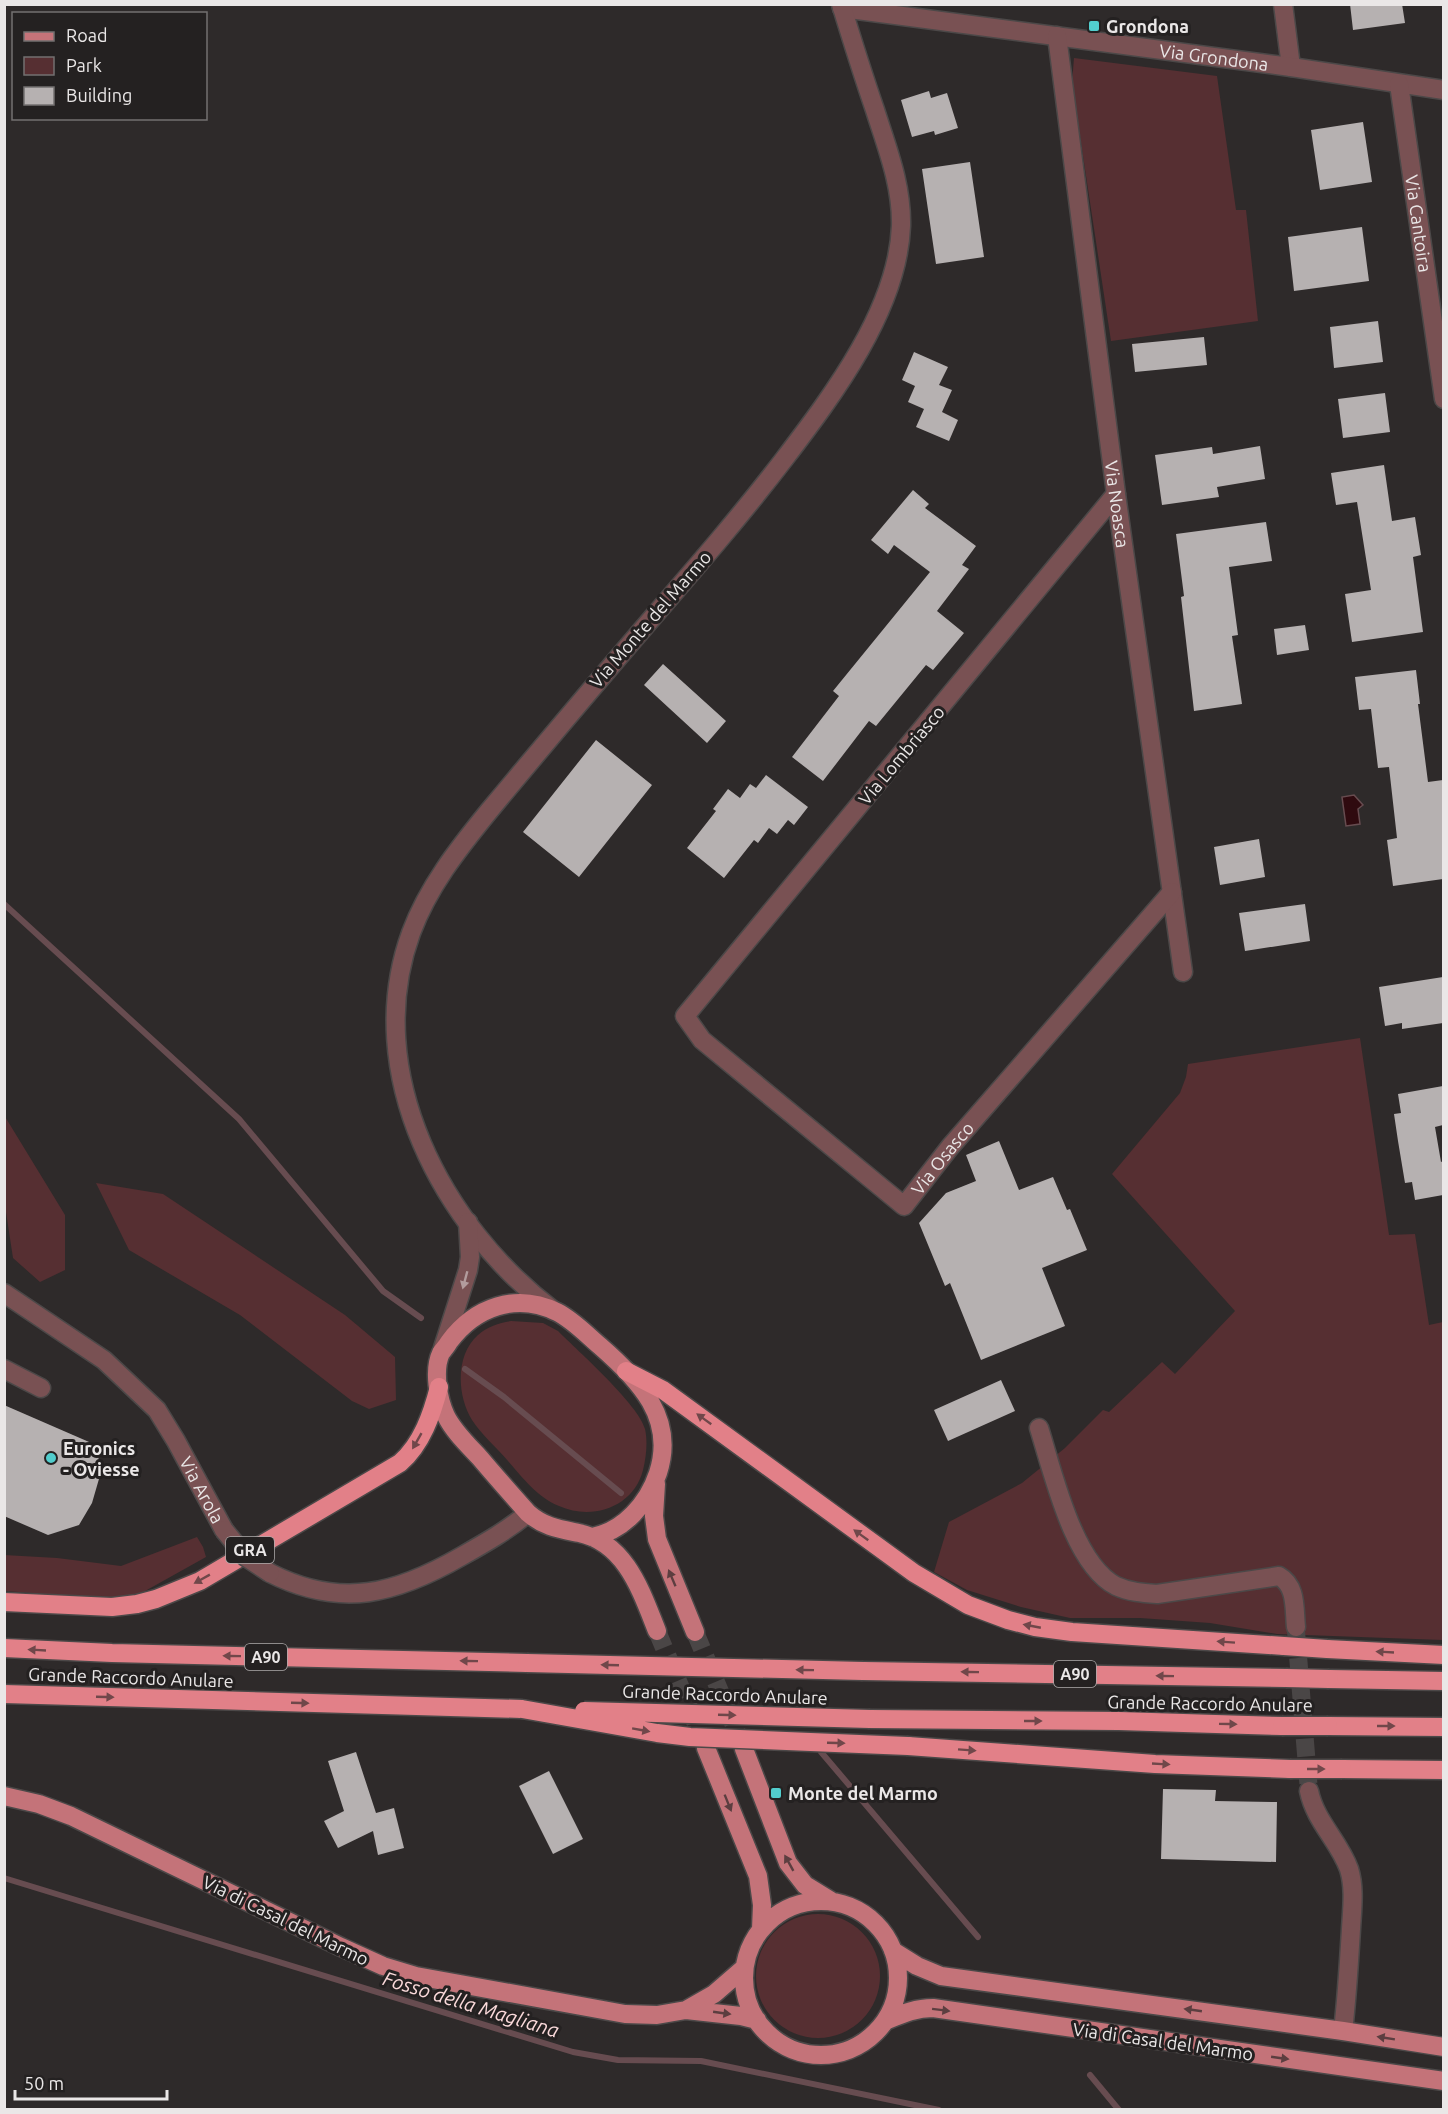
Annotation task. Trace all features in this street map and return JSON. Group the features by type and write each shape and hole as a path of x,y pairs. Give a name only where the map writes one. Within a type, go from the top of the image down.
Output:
{"highway":[{"path":"626,1371 663,1390 914,1573 946,1593 981,1610 1022,1624 1072,1632 1443,1655"},
{"name":"GRA","path":"4,1602 137,1605 200,1581 400,1463 410,1452 427,1423 439,1387"},
{"name":"Grande Raccordo Anulare","path":"4,1648 742,1670 1443,1681"},
{"name":"Grande Raccordo Anulare","path":"4,1694 870,1719 1443,1727"},
{"path":"522,1709 690,1737 908,1746 1155,1764 1290,1769 1443,1770"}],"main road":[{"path":"657,1631 627,1566 609,1546 592,1537 543,1524 528,1513 451,1424 445,1414 438,1376 441,1353 461,1328 481,1312 498,1306 530,1304 556,1312 572,1323 626,1371 647,1395 660,1424 663,1452 656,1479 654,1516 657,1539 694,1632"},
{"path":"592,1537 610,1532 630,1517 648,1494 656,1479"},
{"path":"706,1748 758,1876 762,1905 761,1929"},
{"path":"744,1749 788,1863 805,1886 831,1901 857,1909 869,1917 879,1927 893,1952 896,1964 897,1989 892,2007 876,2034 865,2043 847,2052 827,2056 800,2053 787,2048 771,2036 757,2020 749,2005 744,1968 749,1948 761,1929 770,1920 792,1906 831,1901"},
{"name":"Via di Casal del Marmo","path":"4,1796 39,1804 71,1816 323,1939 397,1971 440,1982 625,2014 657,2015 686,2010 731,2014 757,2020"},
{"name":"Via di Casal del Marmo","path":"893,1952 941,1976 1343,2031 1443,2047"},
{"path":"686,2010 714,1994 744,1968"},
{"name":"Via di Casal del Marmo","path":"885,2021 920,2008 933,2008 1443,2081"}],"street":[{"path":"1282,4 1291,67"},
{"name":"Via Grondona","path":"842,6 1443,90"},
{"name":"Via Monte del Marmo","path":"556,1312 508,1271 468,1222 442,1184 421,1141 401,1082 396,1042 396,1007 410,934 434,883 473,830 752,501 826,404 859,352 868,333 889,283 897,255 901,229 900,202 895,168 842,6"},
{"name":"Via Noasca","path":"1057,36 1116,494 1183,972"},
{"name":"Via Cantoira","path":"1399,84 1443,399"},
{"name":"Via Lombriasco","path":"686,1016 1116,494"},
{"name":"Via Osasco","path":"686,1016 702,1040 904,1206 950,1147 1172,892"},
{"path":"441,1353 468,1270 470,1248 468,1222"},
{"name":"Via Arola","path":"4,1293 104,1360 158,1410 224,1530 246,1557 270,1573 298,1586 325,1593 376,1592 422,1577 448,1565 502,1533 528,1513"},
{"path":"4,1369 40,1388"},
{"path":"1038,1428 1076,1538 1092,1564 1107,1579 1116,1585 1137,1592 1157,1594 1279,1576 1292,1588 1296,1628"},
{"path":"1309,1791 1312,1805 1342,1857 1351,1878 1352,1906 1343,2031"}],"green space":[{"path":"1074,58 1217,76 1236,210 1246,210 1258,321 1111,341 1072,83"},
{"path":"1360,1038 1389,1235 1415,1234 1429,1325 1443,1322 1443,1640 1277,1634 1210,1623 1140,1618 1070,1618 1021,1607 967,1590 934,1572 949,1522 1022,1483 1065,1448 1103,1410 1109,1412 1162,1362 1175,1374 1235,1311 1112,1174 1180,1093 1188,1064"},
{"path":"4,1115 65,1215 65,1270 40,1282 13,1258 4,1199"},
{"path":"96,1183 163,1194 345,1315 395,1357 396,1400 369,1409 352,1401 240,1315 129,1250"},
{"path":"511,1321 543,1323 558,1331 593,1364 632,1406 640,1419 645,1429 646,1439 643,1470 638,1483 621,1502 610,1508 585,1512 551,1502 525,1480 472,1420 461,1388 465,1353 482,1332 494,1325"},
{"path":"197,1537 206,1557 129,1600 5,1591 4,1555 57,1558 121,1566"},
{"path":"818,1914 842,1919 861,1933 875,1952 880,1976 875,2000 861,2019 842,2033 818,2038 794,2033 775,2019 761,2000 756,1976 761,1952 775,1933 794,1919"}],"shaded area":[{"path":"1354,795 1363,805 1358,809 1360,824 1346,826 1342,797"}],"building":[{"path":"1350,4 1402,4 1405,23 1353,30"},
{"path":"929,91 931,98 947,93 958,128 935,135 934,131 912,137 901,100"},
{"path":"1363,122 1372,182 1320,190 1311,130"},
{"path":"970,162 984,257 936,264 922,169"},
{"path":"1362,227 1369,281 1294,291 1288,237"},
{"path":"1378,321 1383,362 1334,368 1330,327"},
{"path":"1204,337 1207,365 1135,372 1132,344"},
{"path":"914,352 948,367 939,385 952,390 942,412 958,420 949,441 916,427 924,409 908,402 915,386 902,380"},
{"path":"1385,393 1390,432 1343,438 1338,399"},
{"path":"1260,446 1265,479 1217,487 1219,497 1162,505 1155,455 1212,447 1213,454"},
{"path":"1384,465 1392,521 1415,517 1421,555 1413,557 1423,632 1352,642 1345,594 1371,590 1357,502 1336,505 1331,473"},
{"path":"913,490 929,504 925,508 976,546 962,565 969,569 937,611 964,633 933,670 926,665 876,726 869,721 823,781 792,757 839,696 833,691 930,572 894,545 888,554 871,540"},
{"path":"1266,522 1272,561 1229,567 1238,635 1232,636 1242,704 1194,711 1176,534"},
{"path":"1305,625 1309,650 1277,655 1274,629"},
{"path":"663,664 726,721 707,743 644,685"},
{"path":"1416,670 1428,782 1443,780 1443,879 1393,886 1387,840 1397,838 1389,767 1378,768 1371,709 1359,710 1355,677"},
{"path":"596,740 652,785 579,877 523,832"},
{"path":"766,775 808,807 794,825 788,820 777,834 769,828 758,843 754,840 724,878 687,848 716,811 713,809 728,789 740,798 750,784 756,788"},
{"path":"1259,839 1265,877 1220,885 1214,847"},
{"path":"1305,904 1310,941 1245,951 1239,913"},
{"path":"1443,977 1443,1023 1402,1029 1402,1023 1385,1026 1379,987"},
{"path":"1443,1086 1443,1125 1435,1127 1441,1162 1443,1161 1443,1195 1415,1200 1412,1182 1405,1183 1398,1141 1394,1114 1401,1113 1398,1094"},
{"path":"999,1141 1019,1190 1053,1177 1067,1210 1070,1209 1087,1250 1042,1268 1065,1326 981,1360 950,1283 945,1286 919,1223 946,1193 976,1181 966,1155"},
{"path":"1001,1380 1015,1411 948,1441 934,1410"},
{"name":"Euronics - Oviesse","path":"4,1405 96,1445 101,1472 92,1503 79,1525 48,1535 4,1516"},
{"path":"356,1752 376,1813 394,1808 404,1848 378,1855 373,1831 338,1848 324,1821 344,1811 328,1761"},
{"path":"549,1771 583,1839 553,1854 519,1786"},
{"path":"1163,1789 1216,1790 1215,1801 1277,1802 1276,1862 1161,1859"}],"waterway":[{"path":"4,904 239,1119 383,1291 421,1318"},
{"path":"465,1369 504,1397 621,1493"},
{"path":"821,1752 978,1937"},
{"name":"Fosso della Magliana","path":"4,1878 573,2052 618,2060 701,2061 939,2110"},
{"path":"1090,2075 1119,2110"}],"tunnel":[{"path":"657,1631 706,1748"},
{"path":"1296,1631 1309,1791"},
{"path":"695,1632 744,1749"}],"place":[{"name":"Grondona","path":"1094,26"},
{"name":"Euronics - Oviesse","path":"51,1458"},
{"name":"Monte del Marmo","path":"776,1793"}]}
